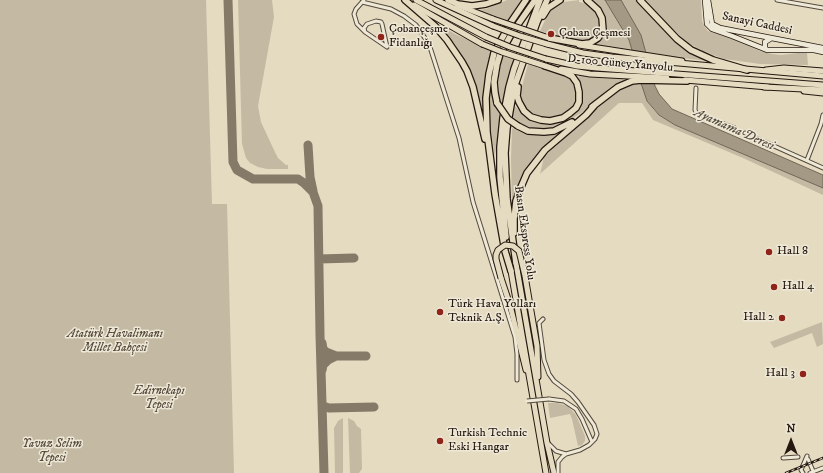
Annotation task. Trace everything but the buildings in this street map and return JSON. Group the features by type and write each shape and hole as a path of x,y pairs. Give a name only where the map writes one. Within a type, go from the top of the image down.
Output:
{"highway":[{"path":"406,0 447,40 467,71 473,87 486,148 491,162"},
{"path":"448,0 458,4 472,6 498,0"},
{"path":"511,271 507,262 500,228 491,162 486,109 489,74 492,60 510,22 526,0"},
{"path":"536,0 512,33 500,54 494,82 498,103 508,119 518,126 528,131 554,131 569,125 618,87 632,81 687,81"},
{"name":"Basın Ekspress Yolu","path":"511,271 500,190 501,132 512,77 540,0"},
{"name":"Basın Ekspress Yolu","path":"516,263 507,199 505,153 507,128 512,98 522,65 547,0"},
{"path":"535,30 545,11 552,4 560,0"},
{"path":"549,38 582,44 590,43 598,38 603,30 602,18 598,10 587,0"},
{"path":"640,0 685,46 706,57 747,70"},
{"path":"522,65 517,93 521,106 527,114 536,119 545,121 557,120 567,116 576,108 579,98 578,87 572,76 545,66"},
{"path":"516,263 514,209 518,193 524,179 545,150 586,115 594,106"}],"main road":[{"name":"D-100 Güney Yanyolu","path":"406,0 482,44 545,66 590,74 659,78 823,93"},
{"path":"416,0 486,37 510,47 546,59 577,66 823,85"},
{"path":"436,0 492,26 520,36 547,44 604,56 761,71 822,71"},
{"path":"448,0 493,19 549,38 597,49 695,63 712,67"},
{"name":"Sanayi Caddesi","path":"705,0 706,20 709,27 767,50 814,50 823,52"},
{"name":"Sanayi Caddesi","path":"708,0 712,24 715,26 823,48"},
{"path":"754,44 760,43 759,36"},
{"path":"767,50 765,48 765,42 772,38"},
{"path":"764,87 823,90"},
{"path":"530,376 524,364 496,259 498,250 505,245 512,246 520,251 538,354 538,388"},
{"name":"Basın Ekspress Yolu","path":"516,263 547,443 554,473"},
{"name":"Basın Ekspress Yolu","path":"511,271 546,473"}],"street":[{"path":"777,0 823,8"},
{"path":"365,32 364,28 371,21 381,22 387,47 365,32 357,24 355,18 356,9 363,1 391,9 404,16 416,25 428,44 459,138 473,202 515,337 517,354 517,380"},
{"path":"696,88 697,114 735,128"},
{"path":"807,160 823,115"},
{"path":"745,133 823,168"},
{"path":"542,319 539,323 544,360 547,368 554,380 574,397 594,425 597,434 592,442 580,450 566,454 558,462 558,473"},
{"path":"527,401 549,399 564,401 576,409 592,442"},
{"path":"547,443 556,451 566,454"},
{"path":"783,458 798,457"},
{"path":"803,473 801,470 808,458 813,471"},
{"path":"810,473 823,468"}],"green space":[{"name":"Atatürk Havalimanı Millet Bahçesi","path":"0,0 206,0 212,204 227,204 234,473 0,473"},
{"path":"238,0 272,0 274,17 258,106 261,122 274,150 278,158 288,165 288,169 267,169 258,167 250,163 246,158 242,144"},
{"path":"507,0 523,0 509,22 476,10 486,9"},
{"path":"579,0 579,2 589,4 598,15 600,30 598,36 589,42 578,42 540,31 548,14 554,7 564,2"},
{"path":"591,0 605,0 629,40 633,52 593,45 598,42 604,34 606,21 604,14"},
{"path":"621,0 636,0 683,48 708,61 646,54 641,35"},
{"path":"646,0 701,0 702,21 708,31 738,40 760,51 772,54 781,55 807,52 808,65 760,64 724,59 703,51 688,43"},
{"path":"435,22 455,34 492,51 484,81 483,115 477,88 471,72 455,44"},
{"path":"502,56 514,59 509,75 503,107 499,98 498,82"},
{"path":"528,64 560,72 569,76 576,86 577,91 576,103 574,107 566,114 551,118 537,116 529,111 525,107 521,95"},
{"path":"579,75 624,80 613,85 581,113 562,125 552,128 536,129 520,124 512,118 515,106 524,116 541,124 560,122 571,117 579,107 582,98 582,90 578,79"},
{"path":"637,83 641,83 647,101 654,110 675,125 823,188 823,195 743,158 653,120 642,103 619,103 540,174 544,157 602,104 619,91"},
{"path":"490,87 494,102 500,115 495,157 489,120"},
{"path":"512,128 532,135 562,131 531,163 519,184 512,209 511,158"},
{"path":"822,322 823,344 817,347 812,333 774,348 770,342"},
{"path":"548,403 557,403 568,406 576,415 585,436 585,441 582,445 578,446 570,414 550,418"},
{"path":"343,418 343,473 335,473 334,428 338,421"},
{"path":"348,418 354,421 361,429 362,469 359,473 350,473"}],"shaded area":[{"path":"605,0 621,0 641,35 655,86 659,94 672,109 823,175 823,188 675,125 659,115 647,101 629,40"}],"taxiway":[{"path":"228,0 233,162 237,170 253,179 298,179 313,192 318,206 324,473"},
{"path":"308,145 310,177 313,191"},
{"path":"319,259 354,258"},
{"path":"322,343 323,349 326,352 336,356 328,360 323,365 322,370"},
{"path":"332,356 366,356"},
{"path":"322,403 323,406 329,408 374,407"}],"railway":[{"path":"786,473 823,458"}],"place":[{"name":"Çoban Çeşmesi","path":"551,34"},
{"name":"Çobançeşme Fidanlığı","path":"381,37"},
{"name":"Hall 8","path":"769,252"},
{"name":"Hall 4","path":"774,287"},
{"name":"Türk Hava Yolları Teknik A.Ş.","path":"440,312"},
{"name":"Hall 2","path":"782,318"},
{"name":"Hall 3","path":"803,374"},
{"name":"Turkish Technic Eski Hangar","path":"440,441"}],"water label":[{"name":"Ayamama Deresi","path":"734,130"}],"park label":[{"name":"Edirnekapı Tepesi","path":"159,399"},
{"name":"Yavuz Selim Tepesi","path":"52,452"}]}
